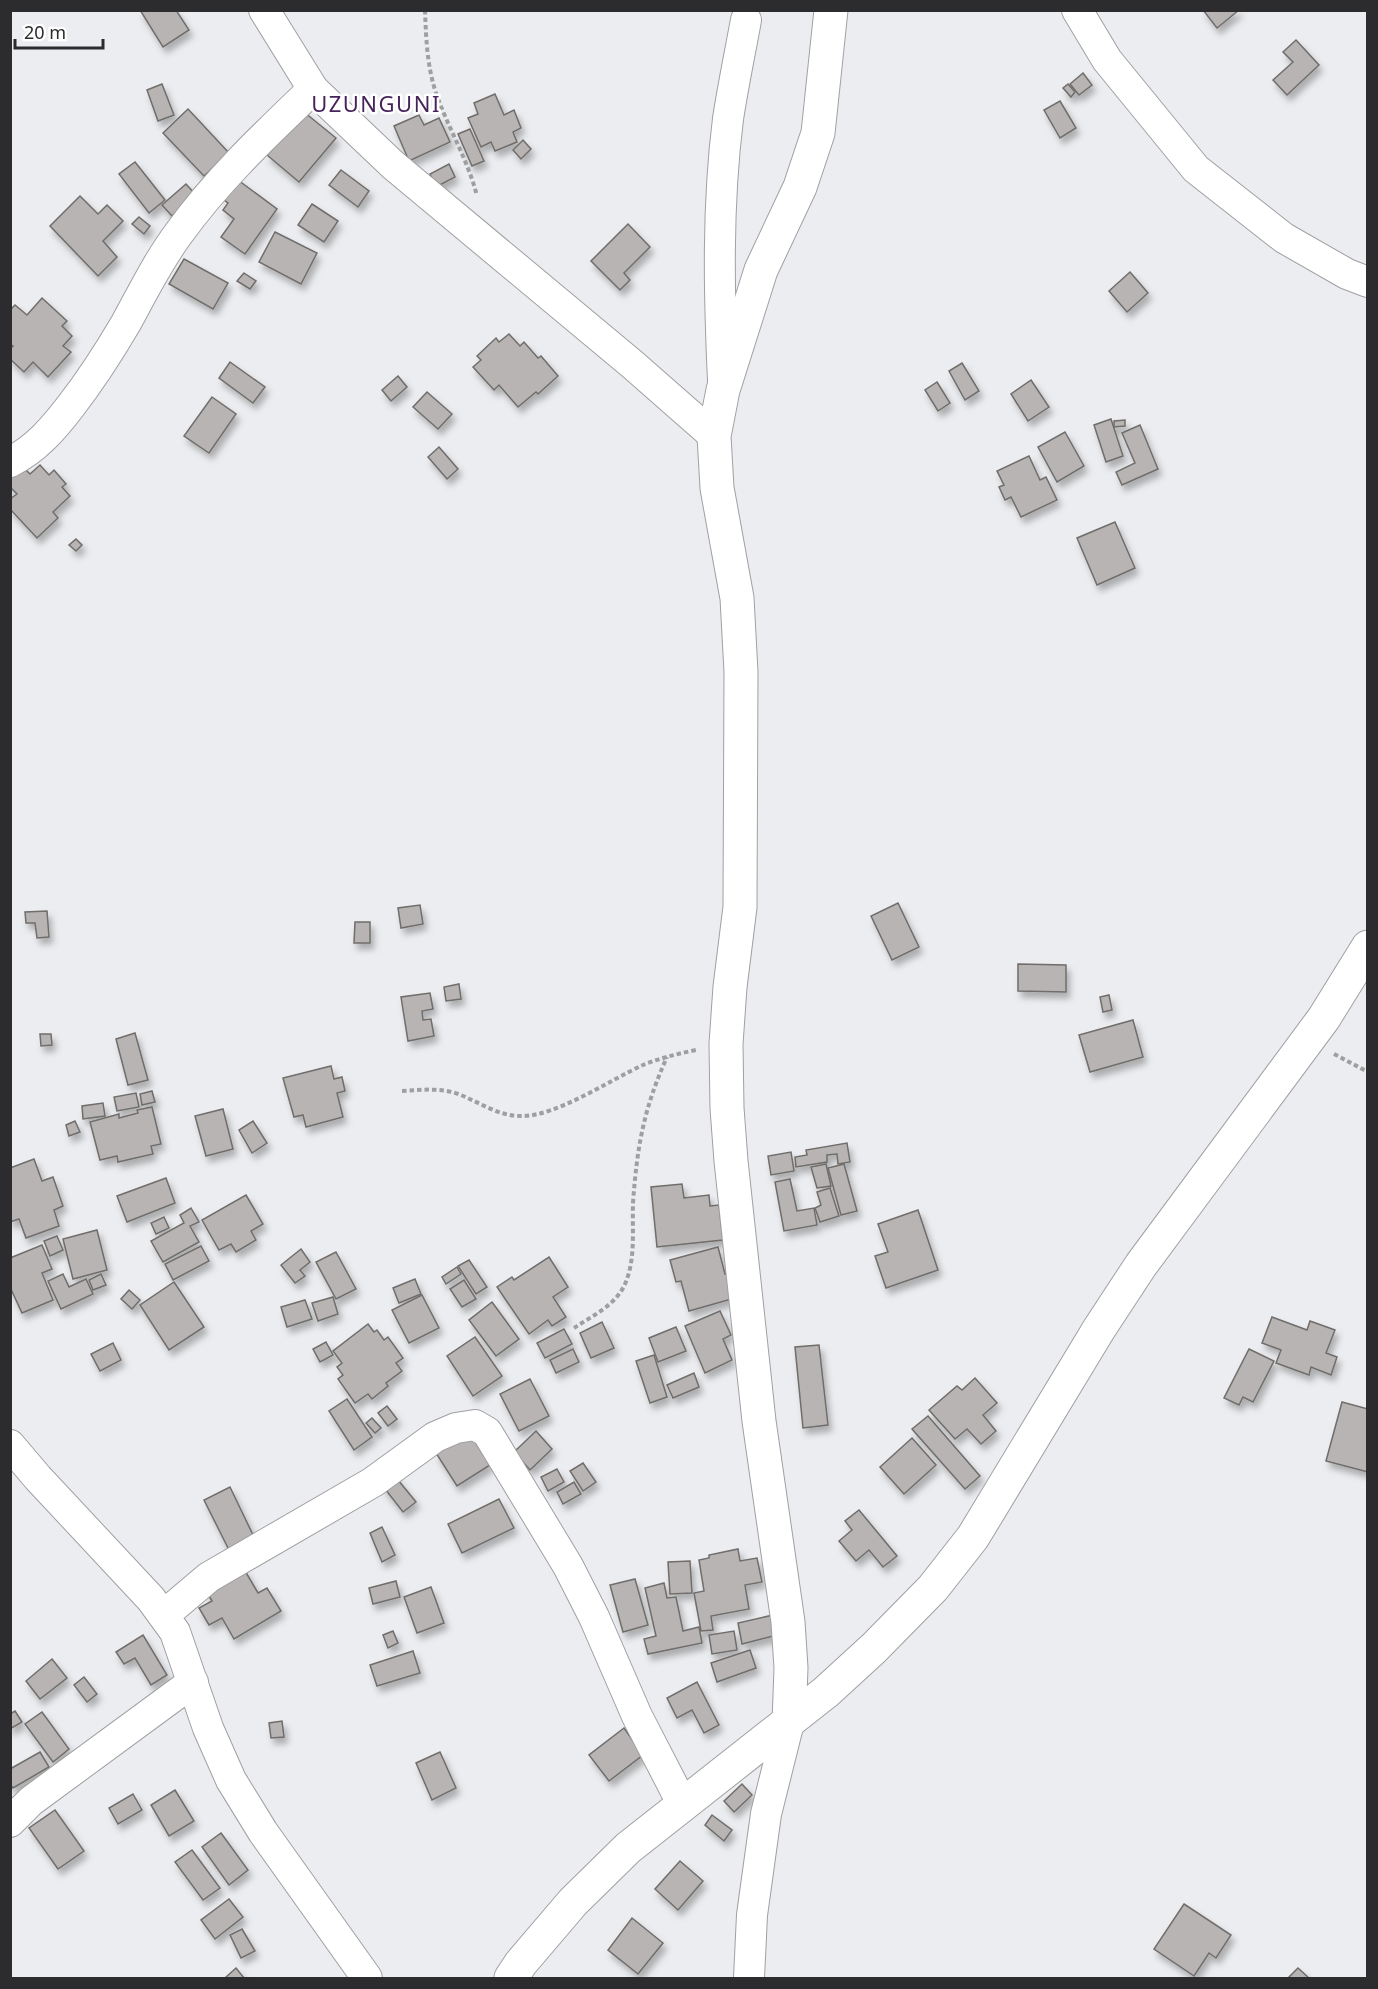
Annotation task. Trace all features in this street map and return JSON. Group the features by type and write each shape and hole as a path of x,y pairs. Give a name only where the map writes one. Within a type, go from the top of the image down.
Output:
{"street":[{"path":"264,10 313,89 393,165 632,364 714,436"},
{"path":"749,1978 752,1915 766,1814 789,1722 791,1668 788,1622 777,1535 759,1421 727,1108 726,1044 730,987 740,907 741,672 737,598 717,488 714,436 723,390 761,270 800,187 818,133 831,10"},
{"path":"1077,10 1107,60 1196,170 1284,238 1347,274 1368,282"},
{"path":"723,390 719,285 720,224 728,120 746,20"},
{"path":"10,462 26,454 52,430 88,383 125,325 151,276 202,204 263,137 313,89"},
{"path":"511,1978 573,1902 628,1848 826,1692 874,1648 933,1588 973,1538 1099,1329 1141,1264 1324,1018 1368,947"},
{"path":"164,1615 190,1591 217,1572 373,1482 435,1437 456,1428 475,1425 487,1432 568,1566 594,1617 637,1716 684,1805"},
{"path":"14,1456 164,1615 175,1632 208,1728 231,1780 263,1832 367,1978"},
{"path":"10,1822 31,1801 193,1682"}],"path":[{"path":"425,10 430,73 436,94 471,173 480,207 480,238"},
{"path":"402,1091 431,1089 453,1092 498,1112 520,1116 545,1113 644,1065 668,1056 726,1044"},
{"path":"574,1328 611,1304 625,1286 631,1265 633,1205 641,1129 653,1089 668,1056"}],"building":[{"path":"140,10 176,10 189,30 163,47"},
{"path":"1203,10 1239,10 1217,28"},
{"path":"1296,40 1319,65 1287,95 1273,80 1293,62 1283,52"},
{"path":"1083,73 1092,85 1079,95 1070,84"},
{"path":"162,84 174,115 158,121 147,90"},
{"path":"1068,84 1075,92 1071,97 1063,88"},
{"path":"495,94 504,115 514,110 521,128 513,132 517,142 495,151 491,142 481,147 468,118 478,114 474,103"},
{"path":"1060,101 1076,128 1060,138 1044,110"},
{"path":"188,109 229,153 204,176 163,133"},
{"path":"304,112 336,138 299,182 267,155"},
{"path":"419,115 424,125 439,118 450,142 409,161 394,126"},
{"path":"470,129 484,161 472,166 458,134"},
{"path":"523,140 531,149 521,159 513,150"},
{"path":"135,162 165,200 149,213 119,174"},
{"path":"449,164 455,177 436,187 430,174"},
{"path":"341,170 369,191 358,207 329,185"},
{"path":"238,180 277,209 245,254 221,237 234,219 223,210 228,203 224,200"},
{"path":"186,184 196,195 172,216 162,205"},
{"path":"80,196 98,214 107,205 123,221 103,241 117,257 98,276 50,226"},
{"path":"312,204 338,221 324,242 298,225"},
{"path":"139,217 150,226 144,234 132,224"},
{"path":"628,224 650,247 624,273 630,280 620,290 591,261"},
{"path":"275,232 317,253 301,284 259,262"},
{"path":"184,259 228,283 213,309 169,284"},
{"path":"1130,272 1148,293 1127,312 1109,291"},
{"path":"244,273 256,281 250,289 237,281"},
{"path":"42,298 67,321 62,326 72,336 63,346 71,352 48,377 33,362 24,372 10,359 10,349 13,346 10,344 10,310 15,305 27,315"},
{"path":"509,334 520,346 524,342 538,358 541,356 558,376 538,394 536,392 518,407 499,385 494,390 473,367 481,360 477,356 496,338 499,342"},
{"path":"230,362 265,387 253,403 219,378"},
{"path":"962,363 979,391 965,400 949,371"},
{"path":"398,376 407,387 391,401 382,390"},
{"path":"1031,380 1049,407 1028,421 1011,394"},
{"path":"937,382 950,403 938,411 925,390"},
{"path":"427,392 452,414 438,429 413,407"},
{"path":"212,397 236,414 209,453 184,436"},
{"path":"1111,419 1123,456 1106,462 1094,425"},
{"path":"1125,420 1125,426 1114,427 1114,421"},
{"path":"1140,425 1158,469 1122,485 1116,472 1135,463 1122,433"},
{"path":"1065,432 1084,466 1057,482 1038,447"},
{"path":"439,447 458,469 447,479 428,457"},
{"path":"1029,456 1040,480 1046,477 1057,500 1021,517 1011,497 1005,500 999,487 1004,485 997,471"},
{"path":"40,465 49,475 54,470 66,484 62,487 70,496 53,512 58,518 37,538 10,509 10,499 17,494 10,487 10,477 22,466 30,474"},
{"path":"1115,522 1135,568 1097,585 1077,538"},
{"path":"76,539 82,545 76,551 69,545"},
{"path":"898,903 919,947 892,960 871,916"},
{"path":"420,905 423,924 401,928 398,908"},
{"path":"47,911 49,937 37,938 35,923 26,923 25,912"},
{"path":"355,922 370,922 370,943 354,943"},
{"path":"1018,964 1066,965 1066,992 1018,991"},
{"path":"459,984 461,999 446,1001 444,987"},
{"path":"430,993 433,1009 422,1011 423,1020 431,1019 434,1036 408,1041 401,997"},
{"path":"1109,995 1112,1010 1103,1012 1100,997"},
{"path":"1133,1020 1143,1057 1090,1072 1079,1035"},
{"path":"135,1033 148,1080 128,1085 116,1039"},
{"path":"40,1034 51,1034 52,1045 41,1046"},
{"path":"331,1066 334,1079 342,1077 345,1091 337,1093 343,1117 306,1127 303,1115 294,1117 283,1078"},
{"path":"152,1091 155,1102 142,1105 140,1094"},
{"path":"136,1093 139,1107 117,1111 114,1097"},
{"path":"103,1103 105,1116 83,1119 82,1106"},
{"path":"152,1107 161,1144 151,1146 153,1154 118,1162 117,1156 100,1160 90,1122 119,1114 119,1118 138,1113 137,1110"},
{"path":"223,1109 233,1149 206,1156 195,1116"},
{"path":"75,1121 80,1132 69,1136 66,1125"},
{"path":"253,1121 267,1143 252,1153 239,1130"},
{"path":"847,1143 850,1162 838,1164 837,1154 827,1155 827,1162 796,1167 795,1157 807,1155 806,1150"},
{"path":"791,1152 794,1171 771,1175 768,1156"},
{"path":"34,1159 42,1181 53,1177 63,1206 54,1210 59,1226 26,1238 19,1219 10,1222 10,1168"},
{"path":"826,1164 831,1186 817,1188 811,1167"},
{"path":"844,1164 857,1211 841,1215 828,1168"},
{"path":"166,1178 175,1203 127,1222 117,1196"},
{"path":"790,1179 797,1211 814,1208 817,1225 784,1231 775,1182"},
{"path":"682,1184 684,1198 709,1195 710,1206 719,1205 723,1240 657,1247 651,1187"},
{"path":"830,1188 839,1216 820,1222 815,1208 821,1205 817,1192"},
{"path":"246,1195 263,1224 251,1231 256,1240 236,1252 231,1244 219,1250 202,1220"},
{"path":"191,1208 199,1222 190,1226 199,1242 163,1262 151,1241 184,1223 180,1215"},
{"path":"918,1210 938,1270 886,1288 875,1256 888,1252 878,1224"},
{"path":"164,1217 169,1228 156,1234 151,1223"},
{"path":"97,1230 107,1270 73,1279 63,1239"},
{"path":"57,1236 63,1250 50,1256 44,1241"},
{"path":"42,1245 52,1269 42,1273 53,1300 22,1313 10,1287 10,1258"},
{"path":"201,1246 209,1261 173,1280 165,1264"},
{"path":"718,1247 725,1274 728,1273 735,1298 689,1311 681,1281 676,1282 670,1260"},
{"path":"301,1249 310,1262 300,1270 305,1276 295,1283 281,1265"},
{"path":"336,1252 356,1289 336,1299 316,1262"},
{"path":"549,1257 568,1287 553,1297 566,1317 552,1326 548,1320 529,1334 497,1287 512,1277 514,1280"},
{"path":"469,1260 487,1287 476,1294 458,1266"},
{"path":"457,1267 461,1274 446,1284 442,1277"},
{"path":"63,1274 69,1287 86,1279 93,1294 61,1309 48,1281"},
{"path":"101,1274 106,1285 93,1290 89,1280"},
{"path":"415,1279 421,1294 399,1303 393,1288"},
{"path":"464,1280 476,1299 462,1307 450,1289"},
{"path":"174,1282 204,1327 169,1350 140,1305"},
{"path":"129,1290 140,1300 132,1309 121,1299"},
{"path":"422,1295 439,1328 409,1343 392,1310"},
{"path":"333,1297 338,1314 318,1321 312,1303"},
{"path":"305,1300 312,1319 287,1327 281,1307"},
{"path":"492,1302 519,1339 496,1356 469,1320"},
{"path":"720,1311 731,1335 723,1339 732,1360 705,1373 685,1326"},
{"path":"1272,1317 1307,1330 1310,1321 1335,1330 1326,1353 1337,1357 1331,1375 1311,1367 1309,1375 1276,1363 1281,1350 1262,1343"},
{"path":"602,1322 614,1348 591,1358 580,1333"},
{"path":"368,1324 374,1332 377,1330 384,1340 388,1337 403,1358 396,1363 402,1371 386,1383 388,1386 372,1399 368,1394 355,1403 338,1379 343,1375 337,1367 342,1363 333,1351"},
{"path":"676,1327 686,1351 658,1362 649,1338"},
{"path":"564,1329 572,1344 545,1358 537,1343"},
{"path":"475,1337 502,1376 473,1396 447,1356"},
{"path":"326,1342 333,1355 320,1362 313,1349"},
{"path":"113,1343 121,1360 100,1371 91,1354"},
{"path":"819,1345 828,1425 803,1428 795,1347"},
{"path":"573,1349 579,1362 556,1373 550,1360"},
{"path":"1249,1349 1274,1361 1253,1402 1243,1397 1239,1405 1224,1398"},
{"path":"654,1355 667,1397 650,1403 636,1361"},
{"path":"694,1373 699,1387 673,1398 667,1385"},
{"path":"975,1378 997,1403 983,1415 996,1431 981,1444 967,1429 955,1439 929,1410 957,1386 962,1390"},
{"path":"530,1379 549,1416 519,1431 500,1394"},
{"path":"347,1399 372,1437 354,1450 329,1411"},
{"path":"1342,1402 1368,1409 1368,1472 1326,1461"},
{"path":"387,1406 397,1419 388,1426 378,1413"},
{"path":"928,1416 980,1476 965,1489 912,1429"},
{"path":"372,1418 381,1428 375,1433 366,1423"},
{"path":"536,1431 552,1449 530,1470 514,1452"},
{"path":"469,1432 490,1465 457,1486 436,1453"},
{"path":"912,1438 936,1465 904,1494 880,1467"},
{"path":"583,1463 596,1482 583,1491 570,1471"},
{"path":"557,1469 564,1482 548,1491 541,1477"},
{"path":"394,1475 416,1502 403,1512 382,1485"},
{"path":"574,1482 581,1494 563,1504 557,1492"},
{"path":"230,1487 254,1537 229,1550 204,1500"},
{"path":"499,1499 514,1528 462,1553 448,1524"},
{"path":"859,1510 897,1556 883,1567 869,1550 856,1561 839,1541 852,1530 845,1521"},
{"path":"382,1527 395,1555 382,1562 370,1533"},
{"path":"738,1549 740,1561 757,1558 762,1582 745,1585 749,1609 711,1616 713,1630 701,1631 694,1593 704,1591 699,1560 709,1558 709,1555"},
{"path":"690,1561 692,1593 670,1594 668,1562"},
{"path":"244,1569 258,1593 267,1588 281,1611 234,1639 222,1618 209,1625 199,1608 212,1601 206,1591"},
{"path":"635,1579 648,1625 623,1632 610,1585"},
{"path":"396,1581 400,1597 373,1604 369,1588"},
{"path":"664,1583 667,1598 676,1597 683,1631 699,1627 702,1643 648,1654 644,1639 656,1636 645,1588"},
{"path":"431,1587 444,1623 417,1633 404,1597"},
{"path":"773,1615 777,1635 742,1644 738,1623"},
{"path":"393,1631 398,1643 388,1648 383,1635"},
{"path":"734,1631 737,1650 712,1654 709,1635"},
{"path":"143,1635 167,1675 151,1685 135,1658 124,1664 116,1652"},
{"path":"750,1650 756,1668 717,1682 711,1663"},
{"path":"413,1651 420,1673 377,1686 370,1665"},
{"path":"52,1659 67,1678 40,1699 26,1681"},
{"path":"84,1677 97,1694 87,1702 74,1685"},
{"path":"697,1682 719,1725 704,1733 692,1710 677,1718 667,1698"},
{"path":"15,1711 22,1722 10,1729 10,1714"},
{"path":"42,1712 69,1749 53,1762 25,1724"},
{"path":"282,1721 284,1737 271,1738 269,1723"},
{"path":"624,1728 643,1755 609,1781 589,1755"},
{"path":"40,1752 49,1767 13,1788 10,1784 10,1769"},
{"path":"440,1752 456,1788 432,1800 416,1763"},
{"path":"742,1784 752,1795 734,1812 724,1801"},
{"path":"175,1790 194,1821 169,1836 151,1805"},
{"path":"133,1794 142,1810 118,1824 109,1808"},
{"path":"55,1810 84,1851 58,1869 29,1828"},
{"path":"712,1815 732,1830 724,1841 705,1825"},
{"path":"221,1833 248,1870 229,1885 202,1847"},
{"path":"192,1850 220,1888 203,1900 175,1862"},
{"path":"680,1861 703,1881 678,1910 655,1889"},
{"path":"229,1899 243,1917 215,1939 201,1920"},
{"path":"1184,1904 1231,1935 1216,1958 1209,1953 1194,1976 1154,1949"},
{"path":"632,1918 663,1943 638,1974 608,1950"},
{"path":"242,1929 255,1951 241,1958 230,1935"},
{"path":"236,1968 244,1978 225,1978"},
{"path":"1298,1968 1309,1978 1288,1978"}],"district":[{"name":"UZUNGUNI","path":"376,103"}]}
